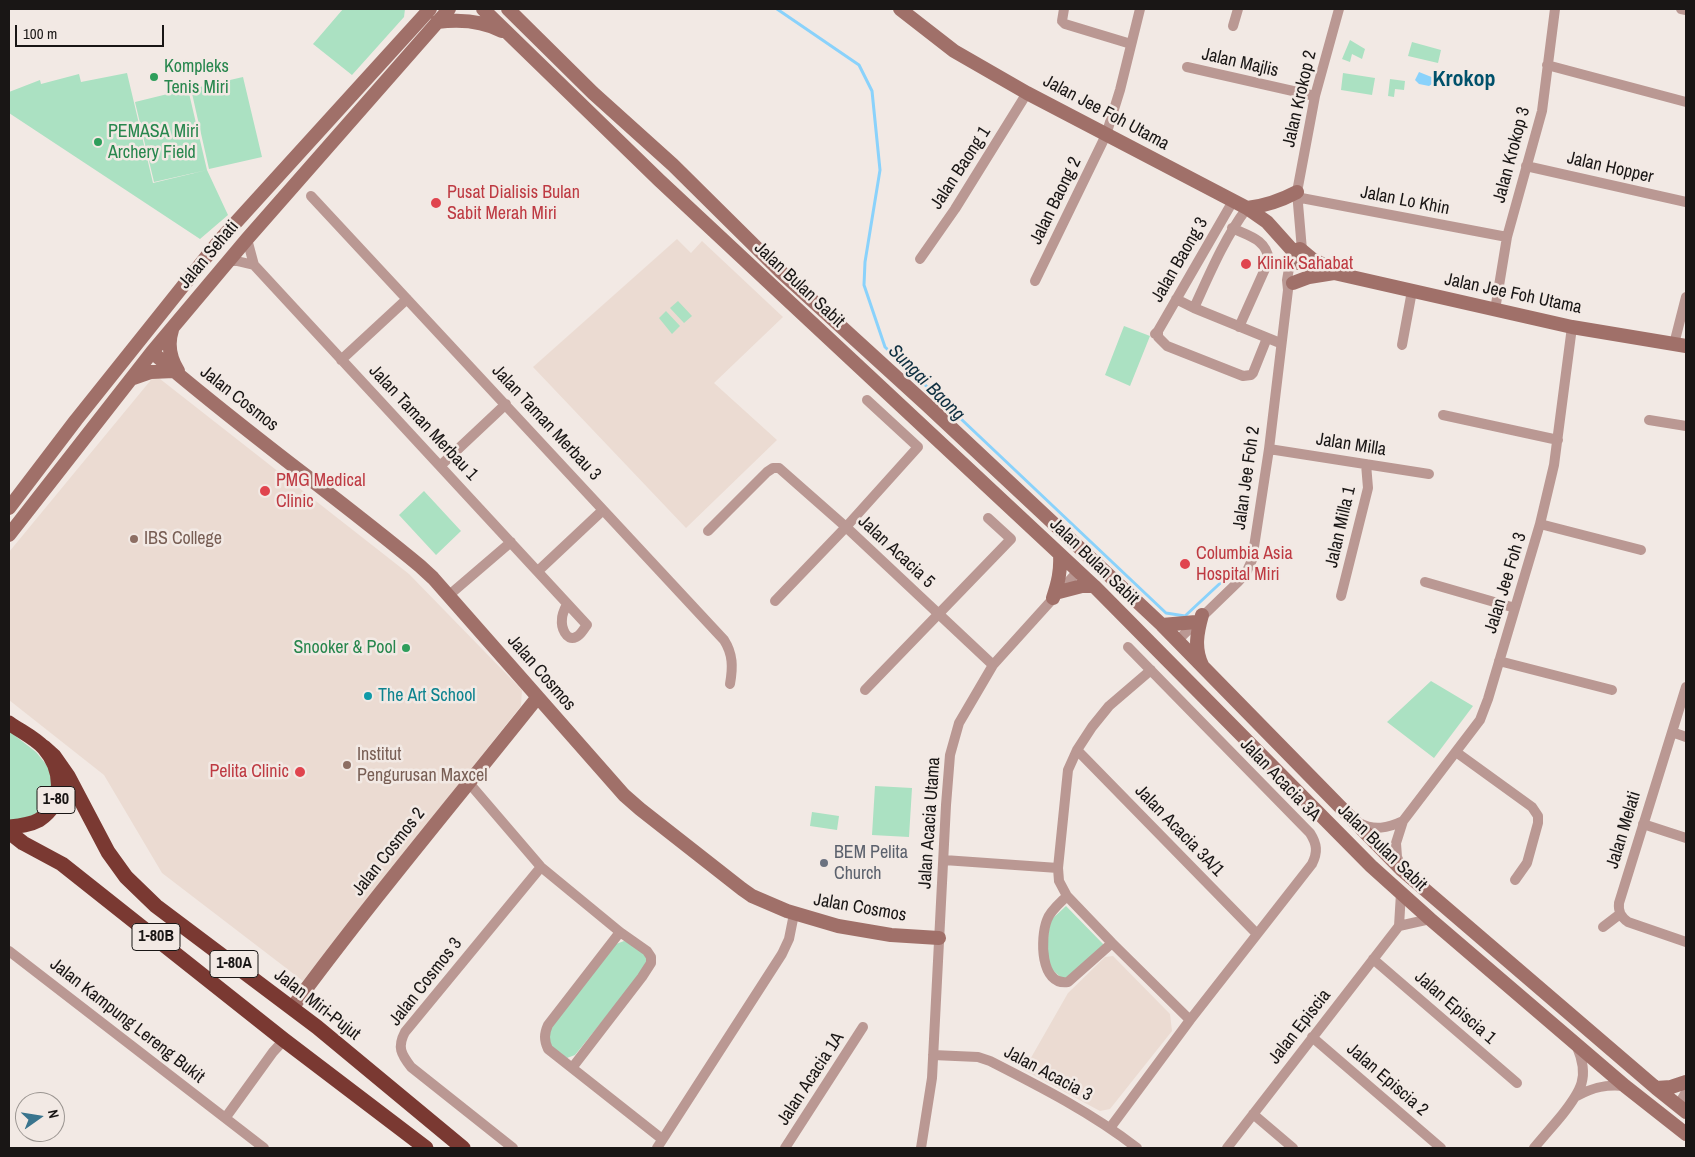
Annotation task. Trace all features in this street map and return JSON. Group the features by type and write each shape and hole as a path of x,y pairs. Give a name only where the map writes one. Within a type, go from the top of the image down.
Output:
{"highway":[{"name":"1-80","path":"9,723 44,747 56,767 59,786 56,801 39,820 9,827"},
{"name":"Jalan Miri-Pujut","path":"44,747 54,756 68,776 108,852 126,877 156,906 317,1026 462,1148"},
{"name":"1-80B","path":"9,832 62,864 284,1040 426,1148"}],"main road":[{"path":"416,24 419,9"},
{"name":"Jalan Sehati","path":"9,508 76,420 219,241 430,9"},
{"name":"Jalan Sehati","path":"9,535 129,380 228,261 449,9"},
{"name":"Jalan Bulan Sabit","path":"484,9 659,180 1094,586 1371,866 1625,1086 1686,1134"},
{"name":"Jalan Bulan Sabit","path":"508,9 518,14 593,93 672,164 780,271 927,404 1162,625 1402,870 1682,1109"},
{"name":"Jalan Jee Foh Utama","path":"900,9 954,51 1027,93 1247,208 1267,222 1298,255 1328,267 1327,274 1572,327 1680,345"},
{"path":"437,22 476,21 495,27 511,36"},
{"path":"1247,208 1265,206 1297,195"},
{"path":"76,420 89,414 130,362 152,352 153,338 157,327 216,252 219,241"},
{"path":"1290,286 1309,277 1327,274"},
{"path":"173,327 169,350 172,362 179,376"},
{"name":"Jalan Cosmos","path":"152,352 206,398 400,549 426,572 624,795 640,810 742,889 764,902 794,914 846,928 891,935 939,938"},
{"path":"129,380 151,372 179,376"},
{"path":"927,404 944,431 1067,546 1072,552 1078,571"},
{"path":"1056,595 1060,575 1060,555"},
{"path":"1056,595 1082,586 1094,586"},
{"path":"1162,625 1199,618 1198,656 1205,670"},
{"path":"1177,641 1185,664 1362,848 1371,866"},
{"name":"Jalan Cosmos 2","path":"292,1008 339,945 537,698"},
{"path":"1656,1088 1671,1087 1686,1082"},
{"path":"1682,1109 1683,1120 1686,1125"}],"street":[{"path":"1064,9 1062,21 1065,24 1131,44"},
{"name":"Jalan Baong 2","path":"1035,281 1106,135 1120,90 1140,9"},
{"path":"1233,26 1238,9"},
{"name":"Jalan Krokop 2","path":"1298,255 1292,214 1293,202 1297,195 1315,96 1339,9"},
{"name":"Jalan Krokop 3","path":"1495,310 1507,237 1542,111 1555,9"},
{"path":"1681,9 1686,10"},
{"path":"1548,65 1686,102"},
{"name":"Jalan Majlis","path":"1187,67 1315,96"},
{"name":"Jalan Baong 1","path":"920,259 955,209 1027,93"},
{"name":"Jalan Hopper","path":"1526,166 1686,202"},
{"name":"Jalan Lo Khin","path":"1297,195 1507,237"},
{"name":"Jalan Taman Merbau 3","path":"311,196 724,640 729,648 733,662 730,684"},
{"name":"Jalan Baong 3","path":"1233,200 1156,333 1158,338 1167,346 1243,376 1253,373 1267,338"},
{"path":"1194,308 1232,228 1247,208"},
{"path":"1232,228 1261,242 1268,250 1269,260 1239,327"},
{"path":"228,261 254,265 247,239"},
{"path":"1202,253 1215,261"},
{"name":"Jalan Jee Foh 2","path":"1177,641 1238,582 1246,573 1252,560 1269,449 1280,343 1290,286 1297,272 1298,255"},
{"name":"Jalan Taman Merbau 1","path":"254,265 567,604"},
{"path":"1402,345 1412,291"},
{"path":"1680,345 1686,297"},
{"path":"342,360 407,299"},
{"path":"1176,299 1280,343"},
{"name":"Jalan Jee Foh 3","path":"1402,870 1397,857 1396,844 1403,822 1484,712 1540,524 1554,465 1572,327"},
{"path":"775,601 846,527 918,447 867,400"},
{"path":"440,466 506,404"},
{"path":"1443,415 1558,440"},
{"path":"1649,420 1686,426"},
{"name":"Jalan Milla","path":"1269,449 1429,474"},
{"name":"Jalan Milla 1","path":"1341,596 1368,488 1366,464"},
{"name":"Jalan Acacia 5","path":"708,531 767,472 773,468 779,468 846,527 993,665"},
{"path":"538,571 603,510"},
{"path":"865,690 1011,540 988,518"},
{"path":"1540,524 1641,550"},
{"path":"448,596 511,542"},
{"name":"Jalan Acacia Utama","path":"921,1148 932,1078 950,755 959,723 993,665 1078,571"},
{"path":"1425,582 1515,608"},
{"name":"Jalan Acacia 3A","path":"1110,1128 1190,1020 1312,864 1316,856 1316,844 1310,833 1128,647"},
{"path":"1499,661 1612,690"},
{"path":"1151,670 1109,706 1077,750 1068,770 1058,868 1059,881 1067,896 1190,1020"},
{"name":"Jalan Melati","path":"1620,914 1619,904 1686,687"},
{"path":"1672,732 1686,737"},
{"name":"Jalan Acacia 3A/1","path":"1077,750 1257,934"},
{"path":"1456,752 1532,807 1538,816 1538,823 1527,863 1515,880"},
{"path":"469,783 541,867 620,932 647,951 650,957 651,963 642,977 572,1068"},
{"path":"1351,820 1371,828 1391,826 1403,822"},
{"path":"1643,824 1686,838"},
{"path":"944,860 1058,868"},
{"name":"Jalan Cosmos 3","path":"513,1148 412,1067 402,1054 400,1045 405,1032 541,867"},
{"path":"1401,893 1399,926 1430,919"},
{"path":"1067,896 1051,913 1045,924 1042,954 1051,974 1062,983 1068,982 1112,943"},
{"path":"656,1148 782,954 789,940 794,914"},
{"path":"1603,927 1620,914 1628,922 1686,942"},
{"name":"Jalan Episcia","path":"1227,1148 1399,926"},
{"path":"620,932 548,1024 545,1032 545,1041 548,1050 662,1139"},
{"name":"Jalan Kampung Lereng Bukit","path":"9,950 264,1148"},
{"name":"Jalan Episcia 1","path":"1373,958 1517,1083"},
{"name":"Jalan Acacia 1A","path":"785,1148 863,1027"},
{"name":"Jalan Episcia 2","path":"1312,1037 1441,1148"},
{"path":"226,1117 270,1056 284,1040"},
{"path":"1534,1148 1577,1096 1582,1083 1584,1071 1581,1055 1574,1041"},
{"name":"Jalan Acacia 3","path":"933,1055 978,1057 990,1061 1029,1081 1110,1128 1137,1148"},
{"path":"1577,1096 1587,1090 1603,1086 1625,1086"},
{"path":"1682,1109 1686,1092"},
{"path":"1253,1114 1293,1148"}],"shaded area":[{"path":"677,239 691,253 702,241 783,317 714,383 777,440 686,528 533,367"},
{"path":"155,375 409,574 522,690 521,706 303,981 162,873 104,775 9,700 9,552"},
{"path":"1113,956 1170,1014 1172,1031 1110,1109 1100,1111 1024,1070 1068,993 1105,957"}],"green space":[{"path":"343,9 405,9 404,17 352,75 313,44"},
{"path":"1350,40 1365,49 1362,59 1352,54 1350,62 1342,59"},
{"path":"1412,42 1441,50 1438,63 1408,56"},
{"name":"PEMASA Miri Archery Field","path":"127,73 153,183 207,170 228,215 200,239 9,113 9,92 40,80 41,84 79,74 81,82"},
{"path":"1343,73 1375,78 1372,95 1341,90"},
{"path":"243,77 262,157 209,169 191,89"},
{"path":"1390,79 1405,81 1404,90 1395,89 1394,97 1388,96"},
{"path":"188,89 207,170 154,182 135,102"},
{"path":"678,301 692,316 684,323 670,308"},
{"path":"666,311 680,326 672,334 659,318"},
{"path":"1124,326 1150,336 1130,386 1105,375"},
{"path":"424,491 461,531 436,555 399,515"},
{"path":"1431,681 1473,706 1434,758 1387,722"},
{"path":"9,731 36,752 45,763 52,774 54,793 41,813 9,822"},
{"path":"875,786 912,788 909,837 872,835"},
{"path":"812,812 839,816 837,830 810,826"},
{"path":"1066,906 1104,945 1064,980 1050,968 1046,955 1050,921"},
{"path":"624,941 631,943 647,956 646,967 575,1055 567,1058 549,1045 547,1035 551,1025 616,944"}],"water":[{"path":"1419,72 1434,78 1432,84 1429,86 1419,84 1415,80"}],"waterway":[{"name":"Sungai Baong","path":"777,9 859,65 872,91 880,170 865,262 864,285 885,347 1166,613 1185,616 1230,574"}],"place":[{"name":"Kompleks Tenis Miri","path":"154,77"},
{"name":"PEMASA Miri Archery Field","path":"98,142"},
{"name":"Pusat Dialisis Bulan Sabit Merah Miri","path":"436,203"},
{"name":"Klinik Sahabat","path":"1246,264"},
{"name":"PMG Medical Clinic","path":"265,491"},
{"name":"IBS College","path":"134,539"},
{"name":"Columbia Asia Hospital Miri","path":"1185,564"},
{"name":"Snooker & Pool","path":"406,648"},
{"name":"The Art School","path":"368,696"},
{"name":"Institut Pengurusan Maxcel","path":"347,765"},
{"name":"Pelita Clinic","path":"300,772"},
{"name":"BEM Pelita Church","path":"824,863"}],"district":[{"name":"Krokop","path":"1464,80"}]}
